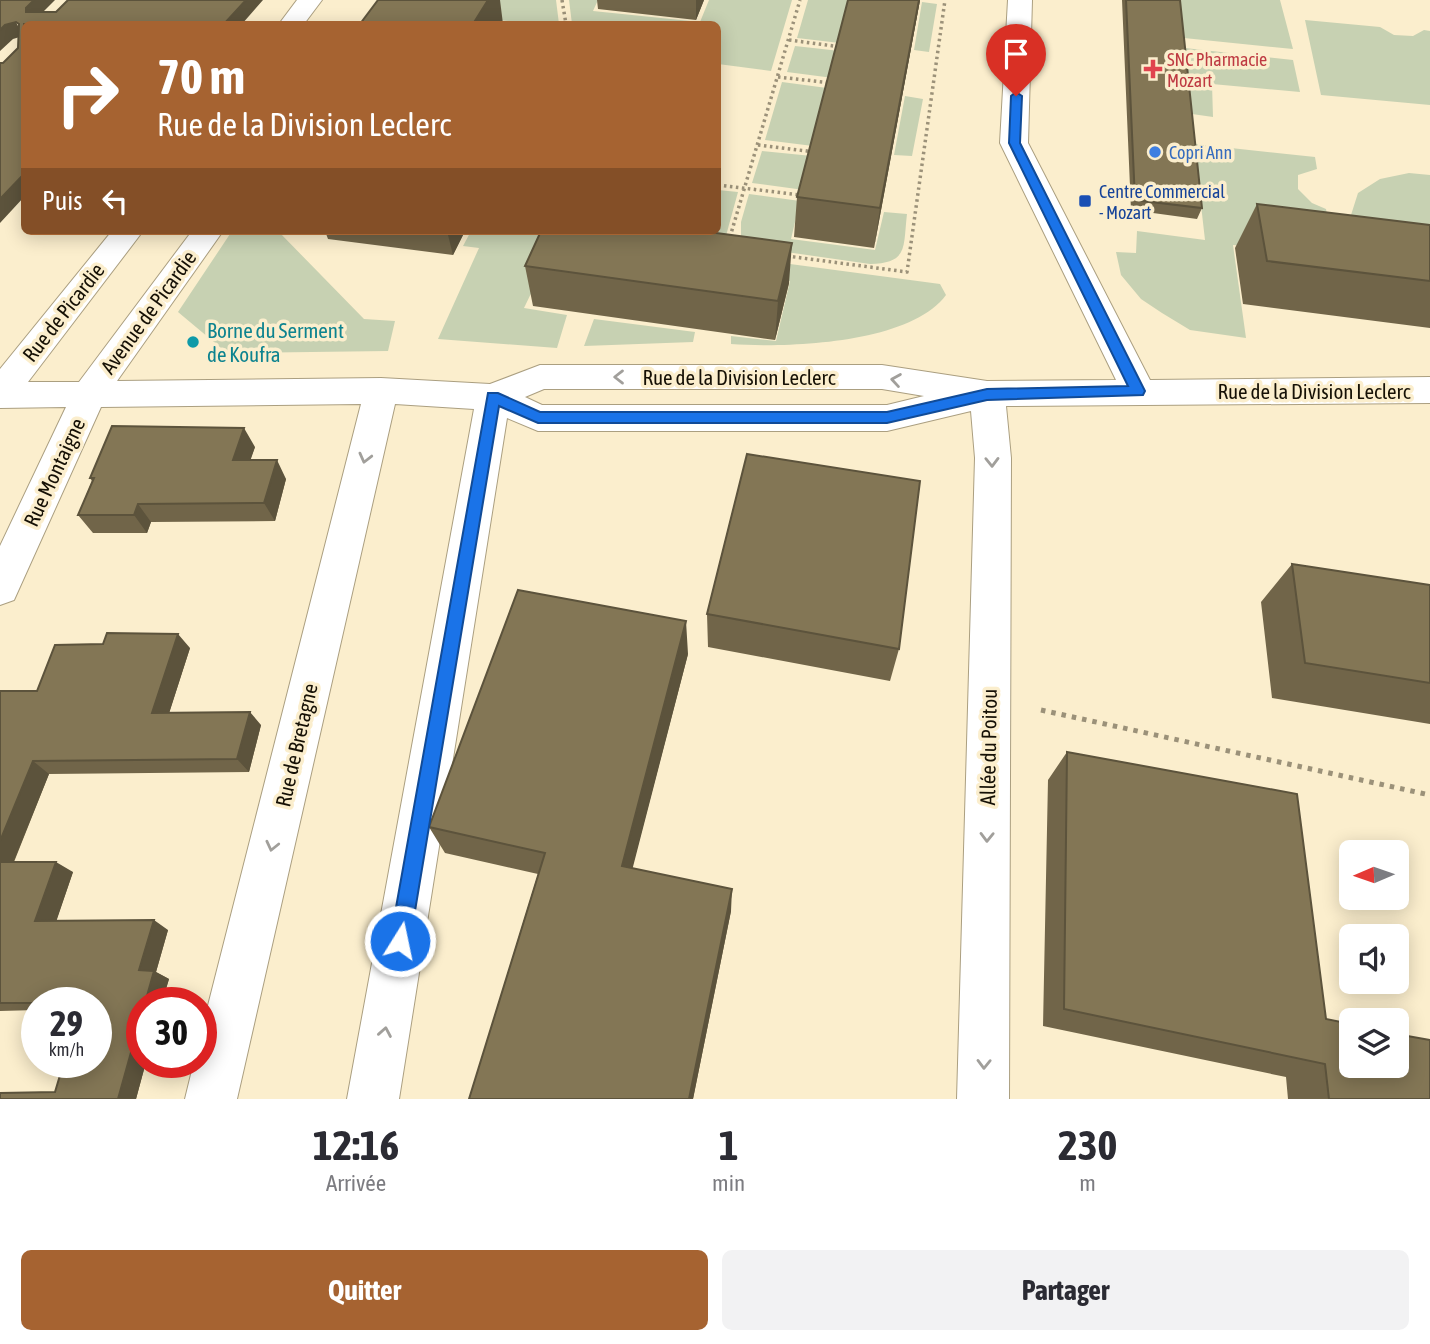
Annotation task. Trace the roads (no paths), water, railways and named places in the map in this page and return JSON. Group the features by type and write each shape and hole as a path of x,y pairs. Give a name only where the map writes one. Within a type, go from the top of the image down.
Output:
{"street":[{"path":"293,21 310,0"},
{"path":"1020,0 1014,143 1138,391"},
{"name":"Rue de Picardie","path":"0,394 125,235"},
{"name":"Avenue de Picardie","path":"89,394 205,235"},
{"name":"Rue de la Division Leclerc","path":"0,394 381,391 493,397 538,418 887,418 987,394 1430,390"},
{"name":"Rue de Bretagne","path":"211,1099 381,391"},
{"name":"Rue Montaigne","path":"0,588 89,394"},
{"name":"Allée du Poitou","path":"983,1099 993,458 987,394"},
{"path":"373,1099 493,397"}],"place":[{"name":"SNC Pharmacie Mozart","path":"1153,69"},
{"name":"Copri Ann","path":"1155,152"},
{"name":"Centre Commercial - Mozart","path":"1085,201"},
{"name":"Borne du Serment de Koufra","path":"193,342"}]}
